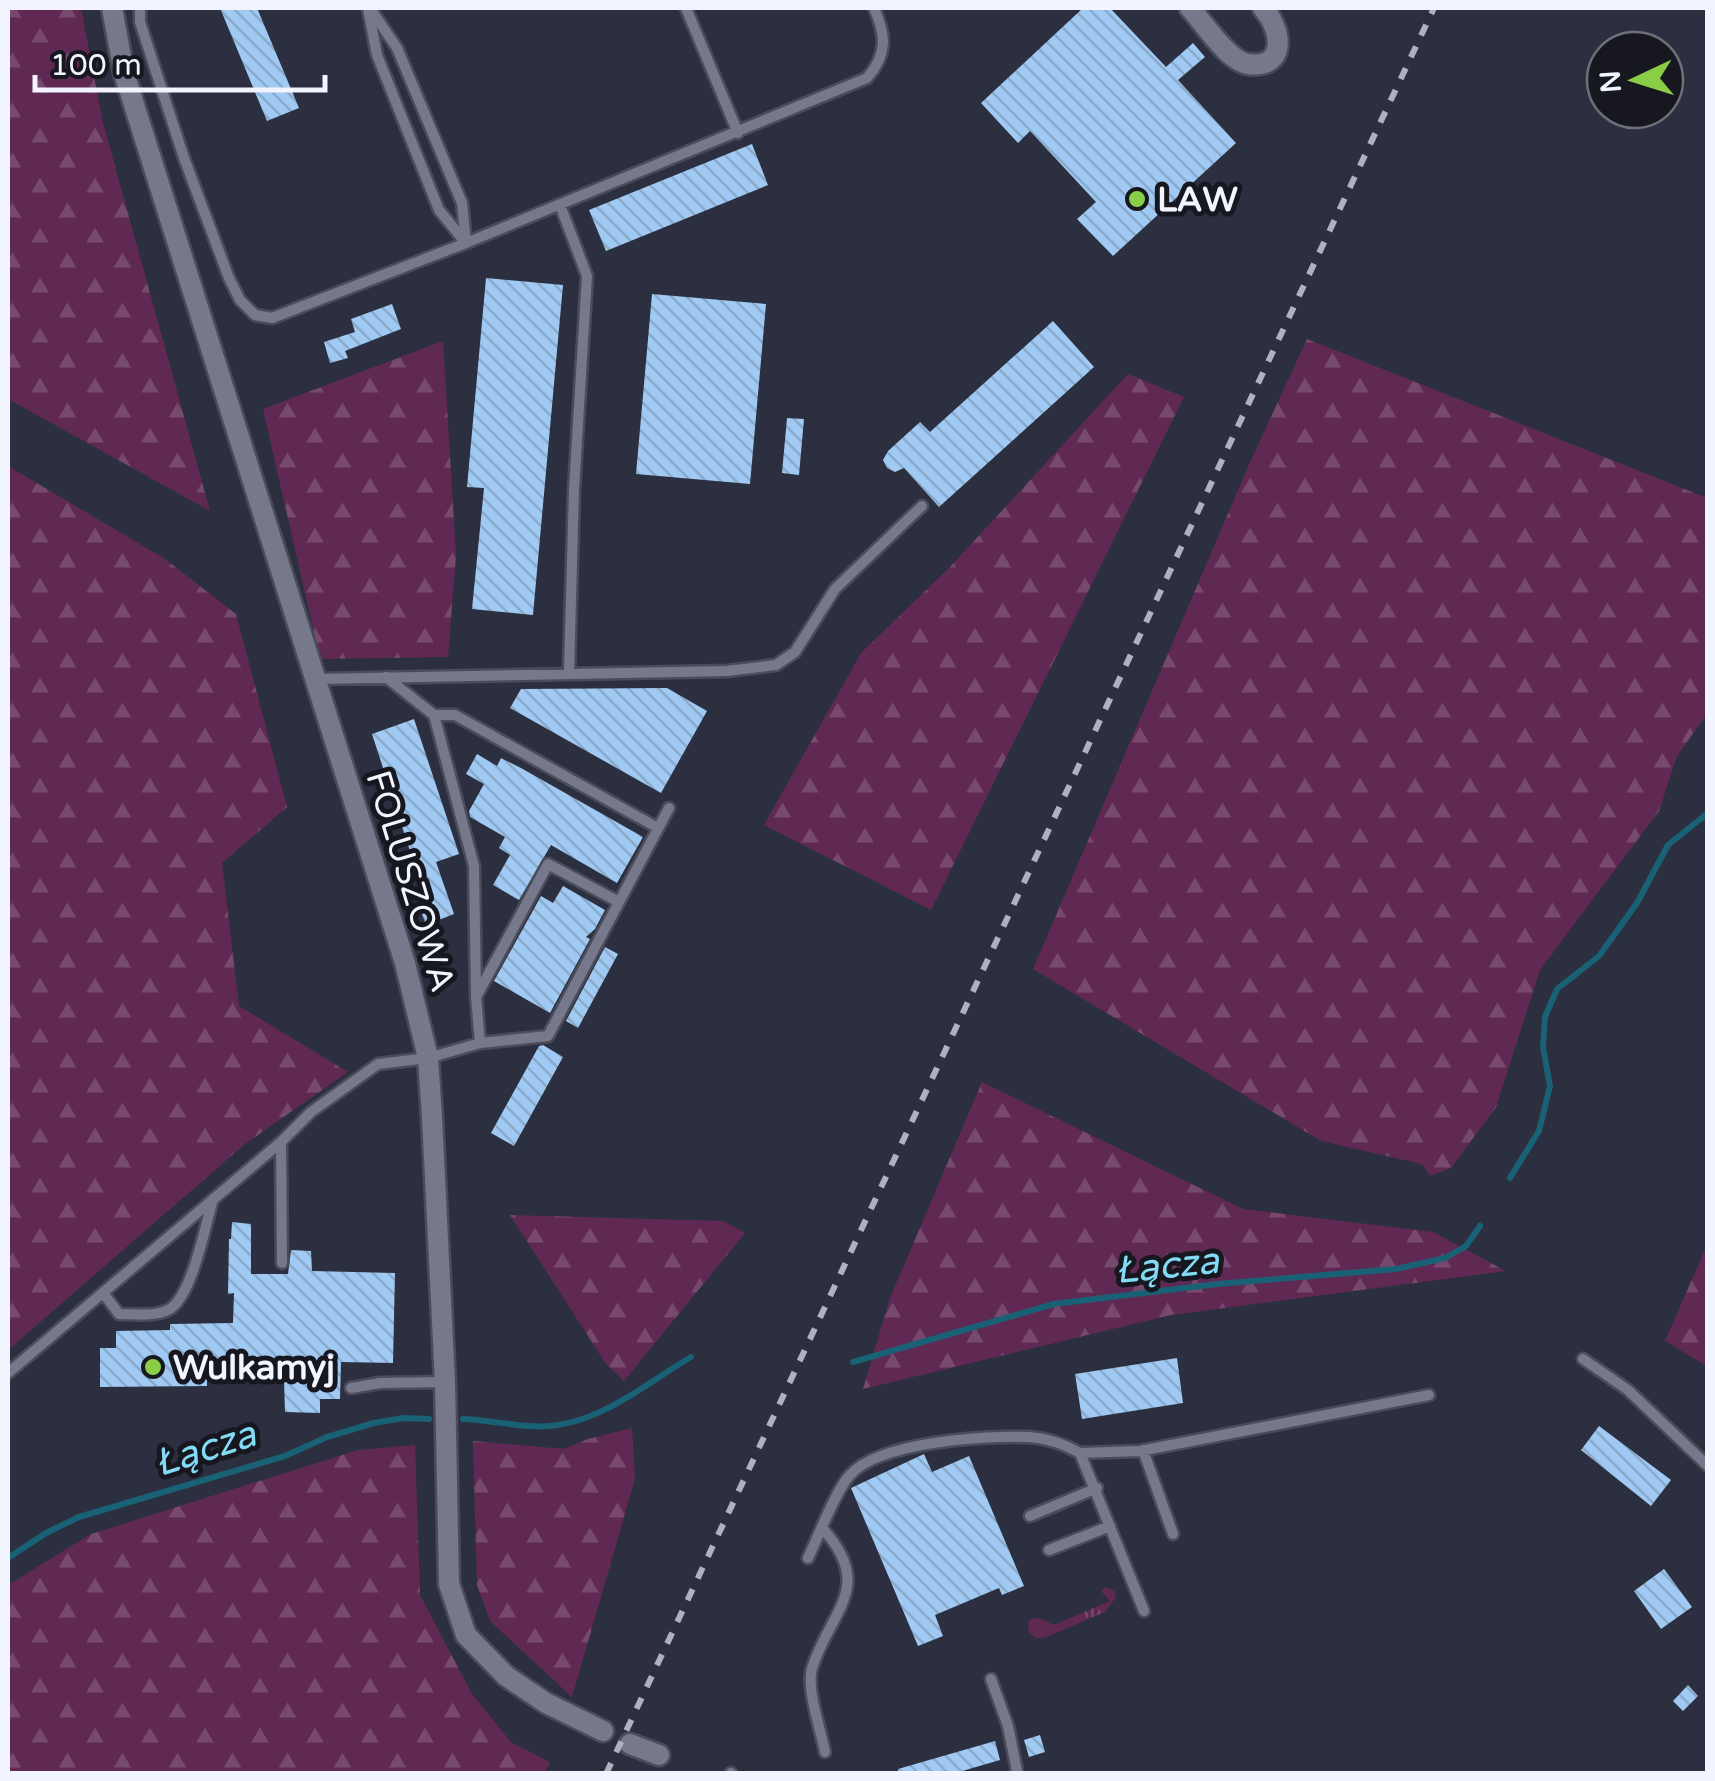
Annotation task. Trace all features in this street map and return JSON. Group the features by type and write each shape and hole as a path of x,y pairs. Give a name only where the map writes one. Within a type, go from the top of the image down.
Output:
{"street":[{"name":"FOLUSZOWA","path":"112,8 124,73 405,962 428,1058 446,1382 450,1584 466,1635 506,1676 546,1703 603,1731"},
{"path":"1190,8 1235,58 1248,64 1270,59 1276,52 1280,35 1274,20 1262,8"},
{"path":"630,1744 660,1755"}],"lane":[{"path":"140,8 140,22 184,158 229,278 240,300 254,315 272,318 466,244 867,78 881,62 884,46 883,30 874,8"},
{"path":"369,8 377,55 440,210 466,244"},
{"path":"369,8 397,48 462,203 466,244"},
{"path":"686,8 738,133"},
{"path":"560,205 587,276 574,488 569,672"},
{"path":"315,679 727,671 776,665 795,652 835,589 922,506"},
{"path":"386,677 434,715 455,716 658,828"},
{"path":"434,715 474,866 480,1043"},
{"path":"8,1374 281,1142 310,1112 378,1064 428,1058 480,1043 548,1036 668,808"},
{"path":"476,997 548,864 618,902"},
{"path":"281,1142 282,1263"},
{"path":"104,1294 119,1314 154,1314 170,1309 184,1296 213,1198"},
{"path":"1583,1359 1628,1390 1708,1466"},
{"path":"351,1388 446,1382"},
{"path":"808,1558 850,1475 869,1462 915,1446 976,1438 1031,1437 1080,1452 1144,1450 1429,1395"},
{"path":"1144,1450 1173,1534"},
{"path":"1080,1452 1144,1611"},
{"path":"1030,1516 1096,1488"},
{"path":"1049,1550 1110,1526"},
{"path":"822,1529 840,1548 849,1572 847,1595 811,1671 825,1752"},
{"path":"991,1679 1008,1726 1016,1773"}],"green space":[{"path":"8,8 81,8 102,119 210,511 8,399"},
{"path":"1307,339 1707,498 1707,714 1677,756 1659,811 1540,970 1496,1107 1451,1168 1430,1176 1422,1164 1321,1141 1033,969 1251,460"},
{"path":"443,341 456,555 448,657 320,659 263,409"},
{"path":"1128,374 1184,397 931,910 764,825 861,653 950,567"},
{"path":"8,466 165,559 236,614 287,807 222,863 239,1006 348,1072 245,1144 8,1350"},
{"path":"982,1082 1243,1209 1433,1232 1506,1271 1171,1315 863,1389 890,1298"},
{"path":"510,1215 723,1221 745,1233 624,1381 606,1364"},
{"path":"1707,1245 1708,1366 1665,1341"},
{"path":"632,1428 635,1479 572,1697 490,1621 477,1585 473,1441 564,1449"},
{"path":"415,1445 420,1595 472,1694 511,1742 550,1762 545,1773 8,1773 8,1585 91,1534 358,1450"},
{"path":"1106,1587 1116,1597 1105,1612 1044,1638 1029,1632 1031,1619 1054,1625 1110,1601 1101,1591"}],"building":[{"path":"220,8 257,8 299,108 267,121"},
{"path":"1083,8 1110,8 1166,67 1193,43 1205,57 1178,80 1236,143 1113,256 1077,219 1096,202 1030,131 1018,143 981,103"},
{"path":"752,144 768,185 606,251 589,210"},
{"path":"486,278 563,285 533,615 472,609 484,488 467,487"},
{"path":"652,294 766,304 750,484 636,474"},
{"path":"392,304 401,329 345,351 348,358 330,363 324,342 355,332 351,319"},
{"path":"1053,321 1094,367 939,507 904,468 895,472 887,468 883,460 888,451 920,422 930,432"},
{"path":"787,418 804,419 799,475 782,473"},
{"path":"667,688 707,711 661,793 510,708 521,689"},
{"path":"414,719 459,854 436,862 454,914 426,925 417,900 425,897 372,734"},
{"path":"477,754 497,766 501,758 521,768 643,837 617,883 551,845 519,900 493,885 510,855 499,848 505,837 470,817 469,811 484,784 466,774"},
{"path":"563,886 605,910 586,937 590,939 550,1013 494,981 541,896 553,903"},
{"path":"605,947 618,954 578,1028 566,1021"},
{"path":"543,1045 563,1057 514,1146 491,1133"},
{"path":"232,1222 251,1224 251,1274 288,1274 291,1250 311,1251 312,1271 395,1273 393,1363 341,1362 340,1399 320,1399 320,1413 285,1412 284,1379 240,1379 207,1350 207,1386 100,1387 100,1348 116,1348 116,1331 170,1330 170,1324 233,1323 234,1293 228,1294"},
{"path":"1177,1358 1183,1403 1082,1419 1075,1374"},
{"path":"1599,1426 1671,1480 1651,1506 1581,1450"},
{"path":"924,1454 932,1472 969,1456 1024,1586 1002,1595 999,1588 935,1615 943,1636 918,1646 851,1488"},
{"path":"1664,1569 1692,1607 1661,1629 1634,1591"},
{"path":"1688,1685 1698,1696 1683,1711 1673,1701"},
{"path":"1040,1735 1045,1752 1029,1757 1024,1740"},
{"path":"995,1741 1000,1760 952,1774 898,1774 898,1769"}],"waterway":[{"name":"Łącza","path":"1510,1178 1539,1131 1550,1086 1543,1047 1545,1017 1557,989 1599,956 1637,903 1668,845 1708,813"},
{"name":"Łącza","path":"853,1362 1054,1304 1217,1284 1396,1269 1445,1258 1466,1246 1480,1226"},
{"name":"Łącza","path":"463,1419 535,1426 576,1421 611,1407 691,1357"},
{"name":"Łącza","path":"8,1558 79,1517 285,1456 327,1437 374,1423 429,1419"}],"railway":[{"path":"606,1774 1434,8"}],"place":[{"name":"LAW","path":"1137,199"},
{"name":"Wulkamyj","path":"153,1367"}]}
